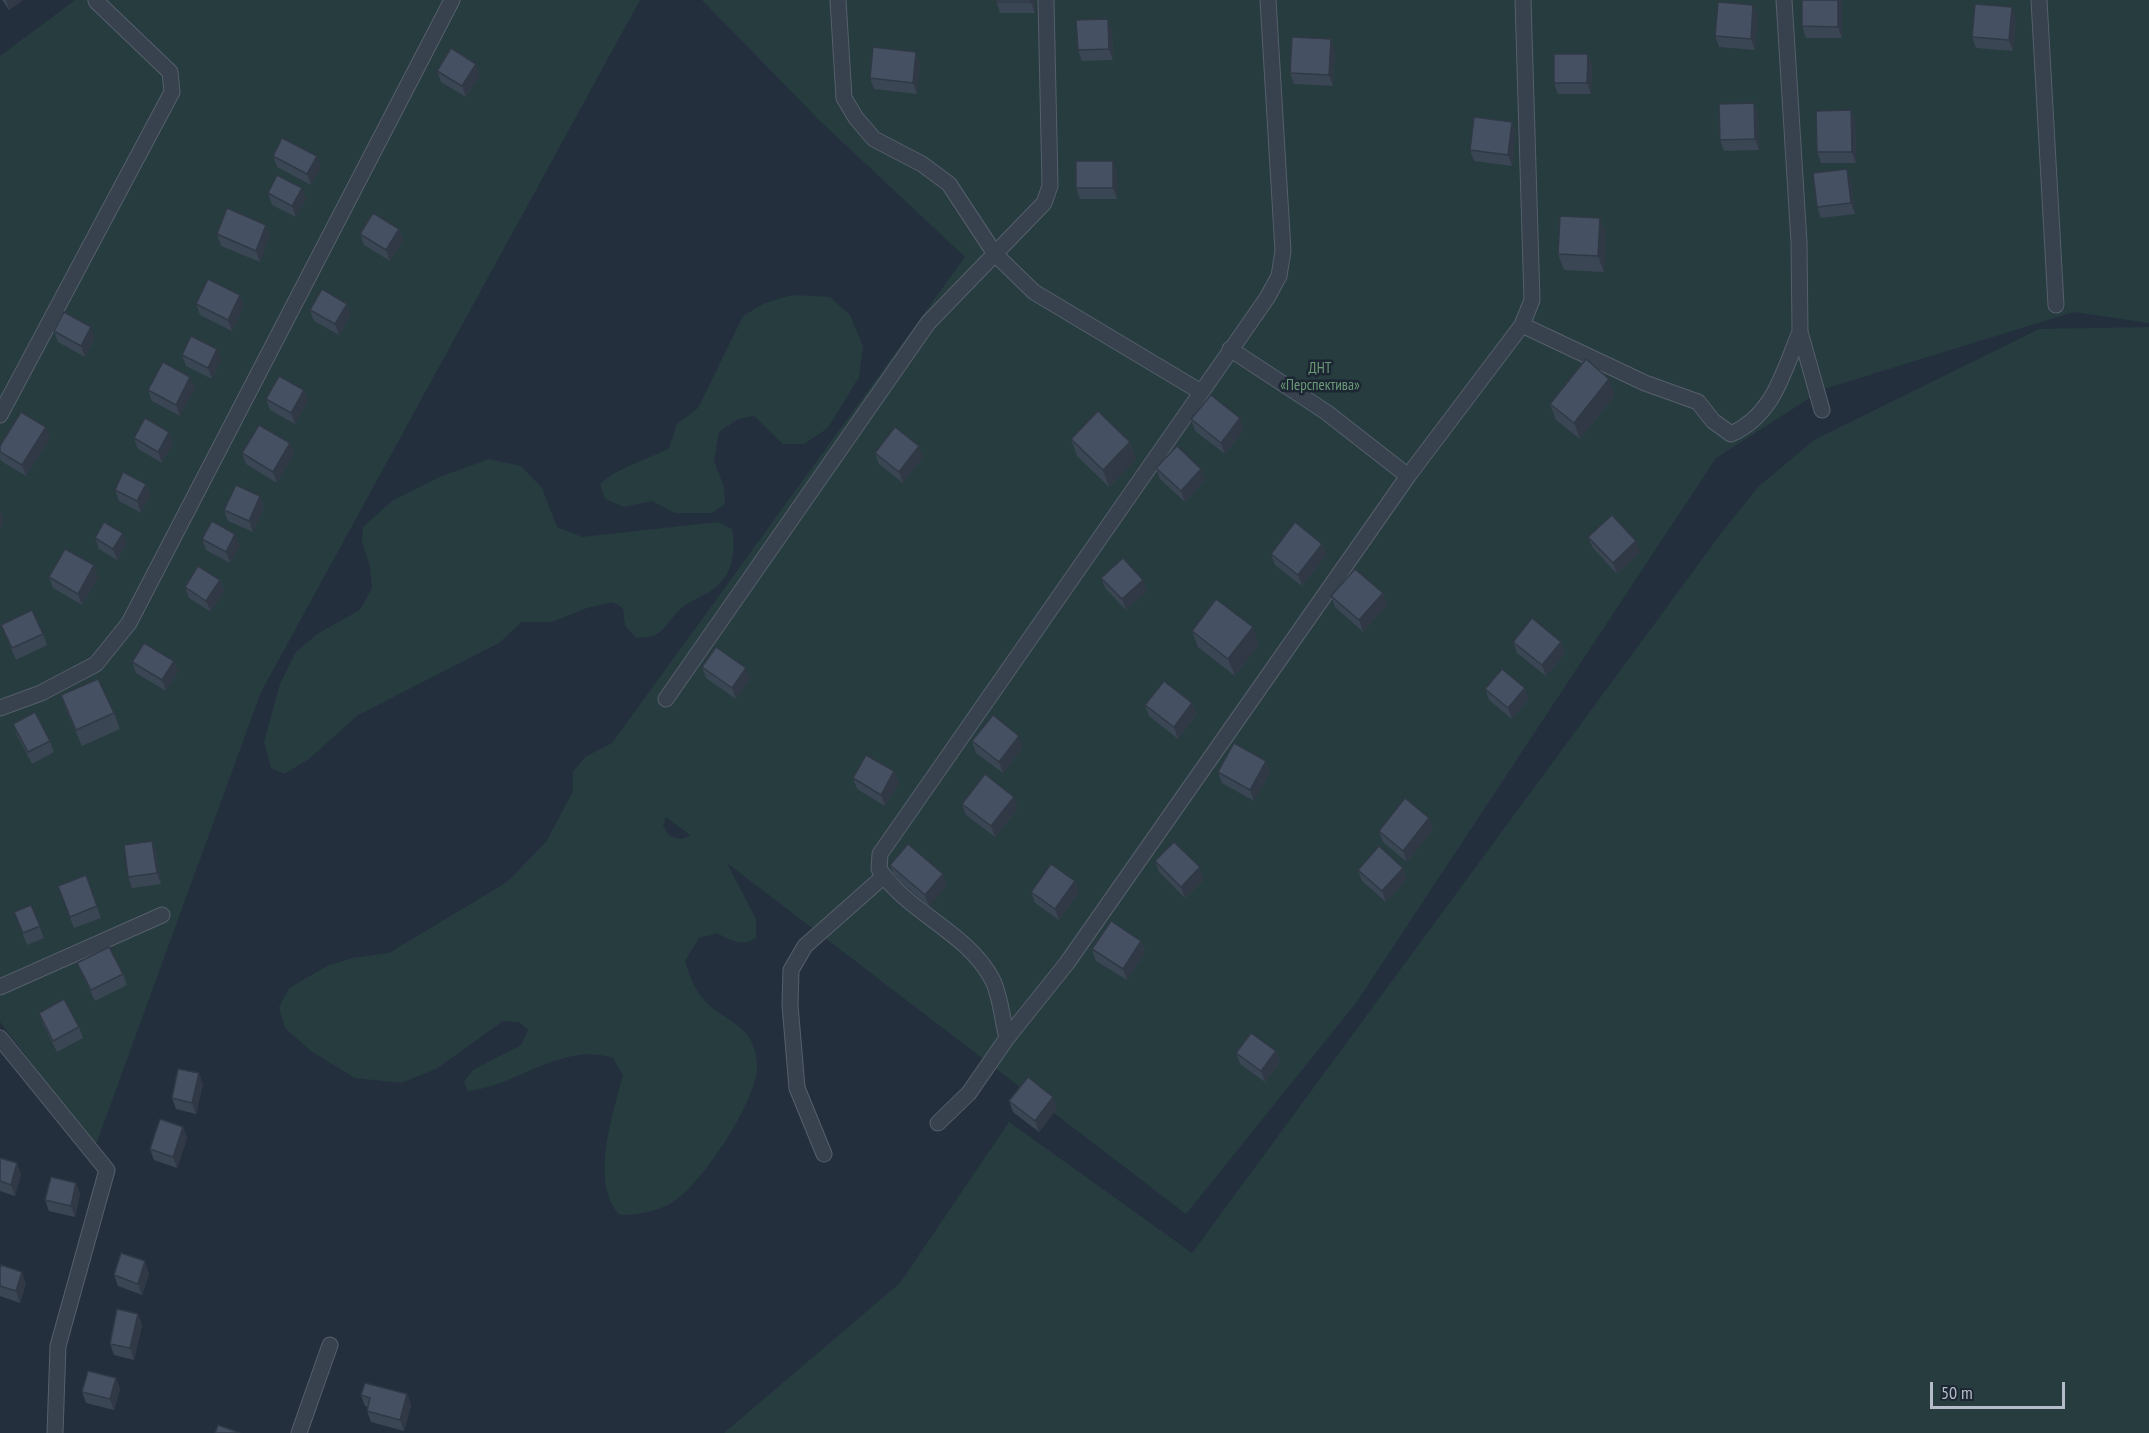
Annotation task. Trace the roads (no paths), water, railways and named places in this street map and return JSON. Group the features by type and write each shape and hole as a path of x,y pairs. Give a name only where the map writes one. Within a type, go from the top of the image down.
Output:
{"street":[{"path":"0,708 41,693 96,664 129,623 452,0"},
{"path":"838,0 844,98 856,118 874,139 922,164 949,184 995,254 1034,292 1201,392"},
{"path":"666,699 928,323 1044,203 1050,186 1046,0"},
{"path":"1007,1038 993,981 973,951 894,890 879,869 880,854 1230,349 1268,298 1279,276 1283,251 1268,0"},
{"path":"938,1123 969,1092 1007,1038 1067,963 1408,476 1522,325 1532,300 1522,0"},
{"path":"1784,0 1799,242 1800,332 1822,410"},
{"path":"2039,0 2056,304"},
{"path":"0,415 172,92 170,72 96,1"},
{"path":"1522,325 1645,383 1698,402 1713,421 1731,434 1747,427 1771,403 1800,332"},
{"path":"1230,349 1326,412 1408,476"},
{"path":"824,1154 796,1088 790,1005 791,970 805,946 884,876"},
{"path":"0,987 162,915"},
{"path":"0,1038 107,1170 58,1346 55,1433"},
{"path":"299,1433 330,1345"}],"park label":[{"name":"ДНТ «Перспектива»","path":"1320,378"}]}
